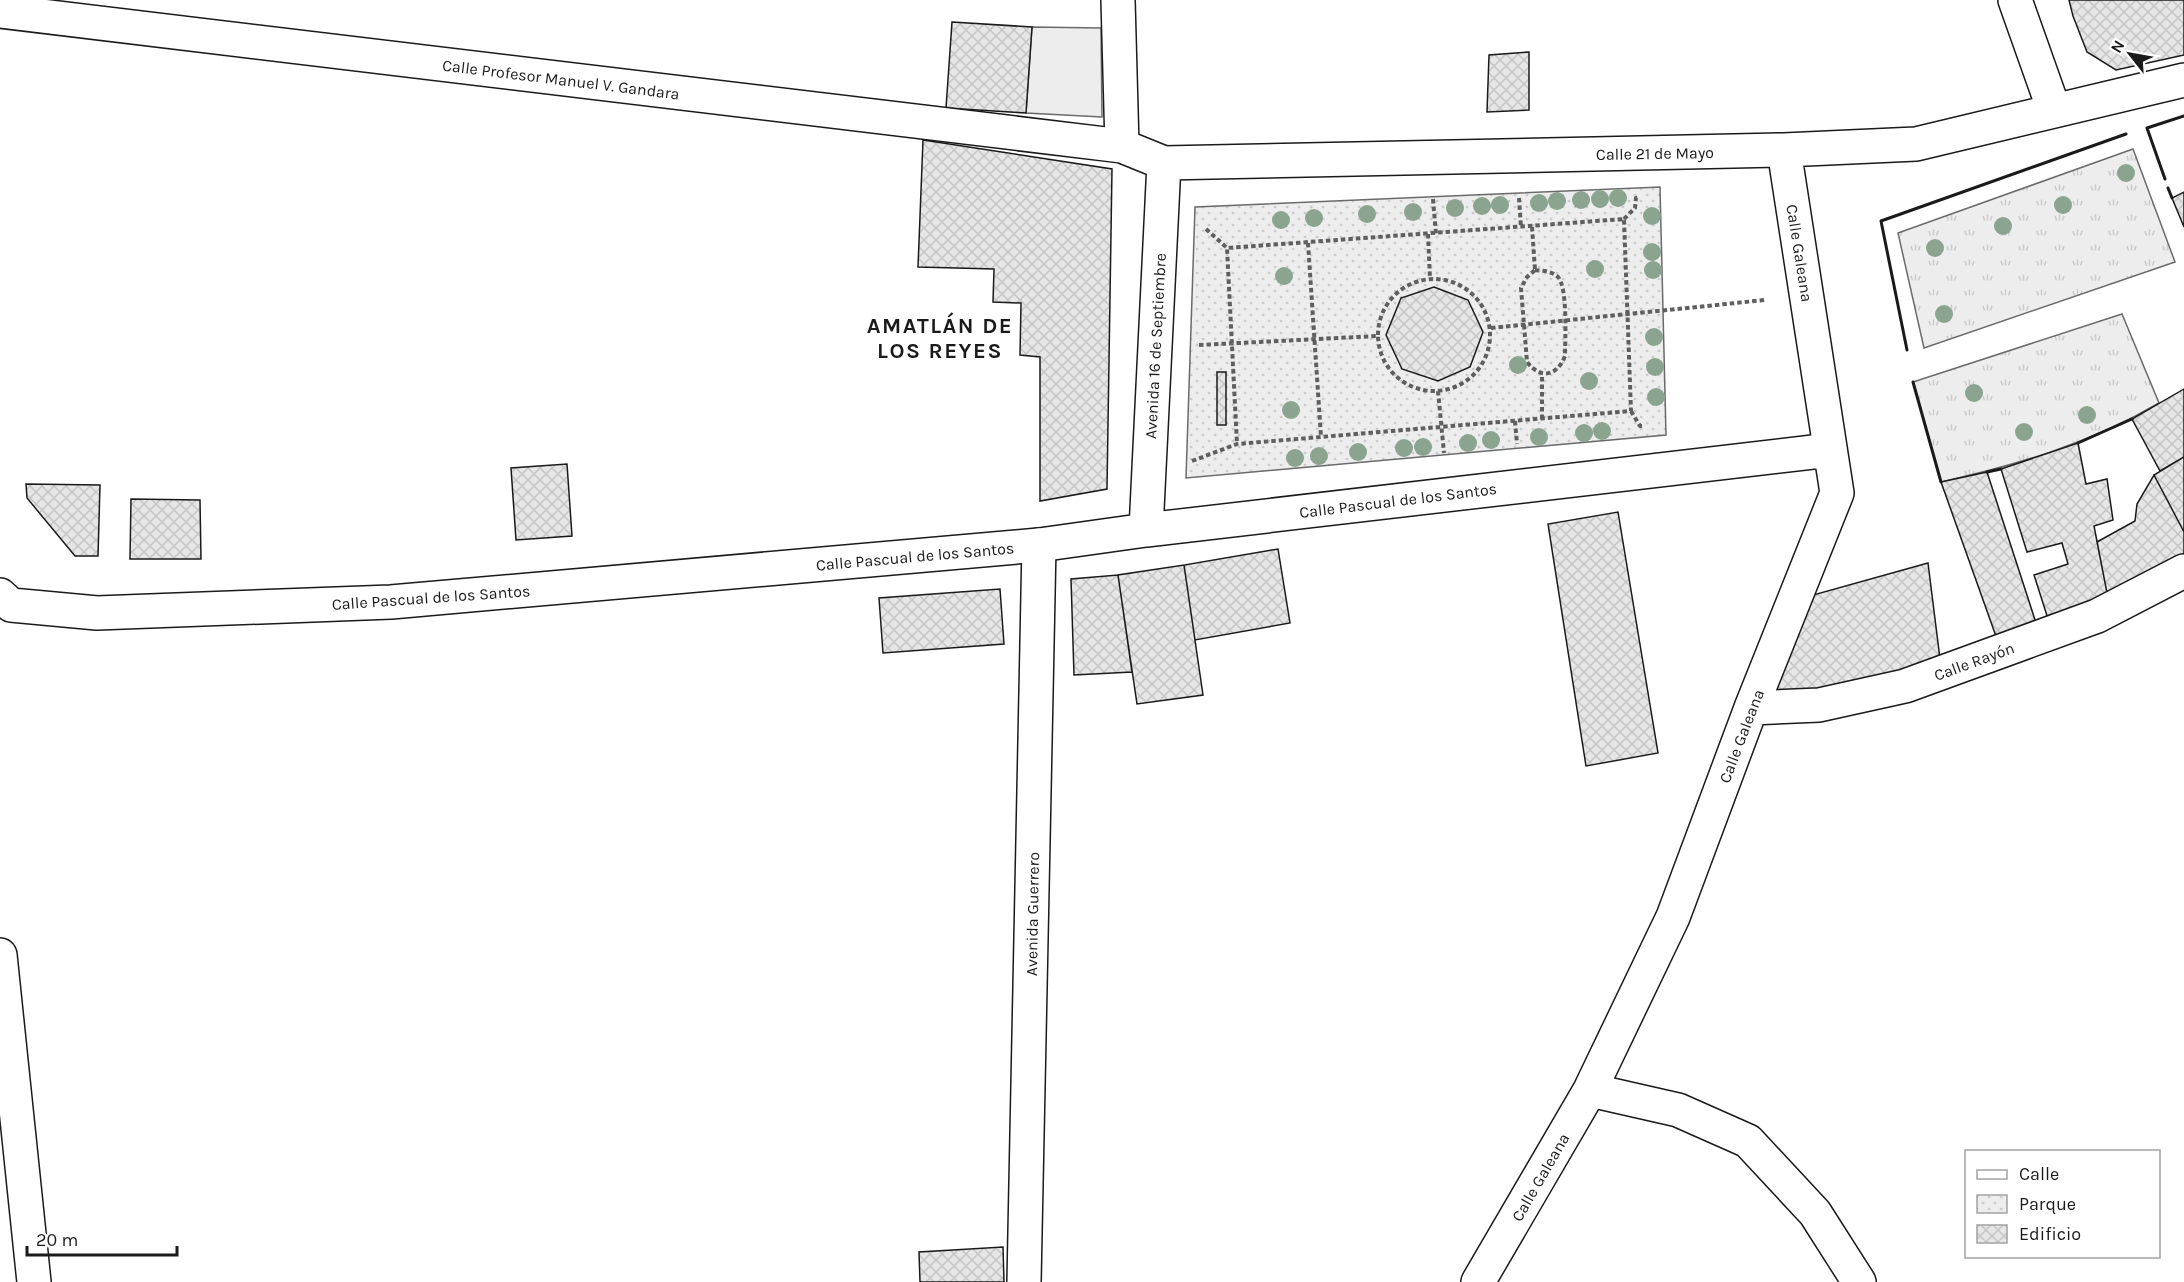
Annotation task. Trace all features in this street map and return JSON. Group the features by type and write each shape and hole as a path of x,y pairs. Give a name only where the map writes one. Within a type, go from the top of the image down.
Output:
{"street":[{"path":"1119,0 1122,146"},
{"path":"2015,0 2054,111"},
{"name":"Calle Profesor Manuel V. Gandara","path":"0,11 1122,146"},
{"name":"Calle 21 de Mayo","path":"1122,146 1164,163 1784,150 1916,144 2184,80"},
{"name":"Calle Galeana","path":"1478,1282 1590,1090 1673,917 1751,708 1837,493 1784,150"},
{"name":"Avenida 16 de Septiembre","path":"1146,530 1164,163"},
{"name":"Calle Pascual de los Santos","path":"0,595 11,604 97,613 391,602 1039,545 1146,530 1830,450"},
{"name":"Avenida Guerrero","path":"1024,1282 1039,545"},
{"name":"Calle Rayón","path":"1751,708 1819,705 1905,686 2097,616 2184,571"},
{"path":"0,955 34,1282"},
{"path":"1590,1090 1678,1110 1748,1141 1815,1213 1859,1282"}],"path":[{"path":"1624,219 1631,411 1237,444 1227,248 1532,226 1624,219"},
{"path":"1532,226 1536,270"},
{"path":"1428,234 1430,279"},
{"path":"1308,242 1321,437"},
{"path":"1536,270 1548,271 1558,278 1563,291 1565,356 1561,366 1553,372 1542,374 1532,369 1527,362 1521,288 1527,277 1536,270"},
{"path":"1430,279 1448,280 1464,287 1475,296 1487,315 1491,328 1487,354 1480,367 1457,386 1438,391 1424,391 1397,378 1387,366 1378,336 1383,313 1395,295 1408,285 1430,279"},
{"path":"1491,328 1806,296"},
{"path":"1155,347 1378,336"},
{"path":"1542,374 1542,419"},
{"path":"1438,391 1442,427"}],"green space":[{"path":"2133,149 2175,262 1924,348 1898,233"},
{"path":"1660,187 1666,435 1186,478 1195,207"},
{"path":"2122,314 2159,403 2107,430 2053,451 1941,482 1913,382"}],"shaded area":[{"path":"1032,27 1101,28 1102,117 1026,113"}],"building":[{"path":"2069,0 2184,0 2184,55 2116,70 2087,52"},
{"path":"952,22 1032,27 1026,113 946,108"},
{"path":"1529,52 1529,110 1487,112 1489,55"},
{"path":"923,140 1112,169 1107,489 1040,501 1040,357 1020,355 1021,303 993,302 994,269 918,267"},
{"path":"2184,192 2184,227 2172,198"},
{"path":"1434,287 1468,300 1483,332 1470,367 1438,381 1402,369 1386,335 1401,298"},
{"path":"1217,372 1226,372 1226,425 1217,425"},
{"path":"2184,389 2184,457 2160,471 2132,419"},
{"path":"2078,443 2086,484 2107,479 2113,520 2094,526 2108,598 2049,622 2034,575 2068,564 2062,543 2027,552 2001,469"},
{"path":"2184,457 2184,532 2154,475"},
{"path":"567,464 572,536 516,540 511,468"},
{"path":"1987,472 2037,626 1997,639 1941,482"},
{"path":"2154,475 2184,532 2184,559 2108,598 2097,542 2135,521 2137,504"},
{"path":"26,484 100,485 98,556 75,556 27,498"},
{"path":"131,499 200,500 201,559 130,559"},
{"path":"1618,512 1658,753 1586,766 1548,524"},
{"path":"1278,549 1290,623 1195,640 1184,565"},
{"path":"1928,563 1940,659 1820,692 1774,695 1813,595"},
{"path":"1184,565 1203,695 1137,704 1118,575"},
{"path":"1118,575 1132,672 1074,675 1071,579"},
{"path":"1000,589 1004,644 883,653 879,598"},
{"path":"1003,1247 1004,1282 920,1282 919,1252"}],"wall":[{"path":"2165,179 2147,128 2184,116"},
{"path":"1907,350 1881,221 2126,134"},
{"path":"2168,188 2172,198"},
{"path":"1913,382 1941,482"},
{"path":"2078,443 2132,419"},
{"path":"1987,472 2001,469"}],"district":[{"name":"AMATLÁN DE LOS REYES","path":"940,338"}]}
